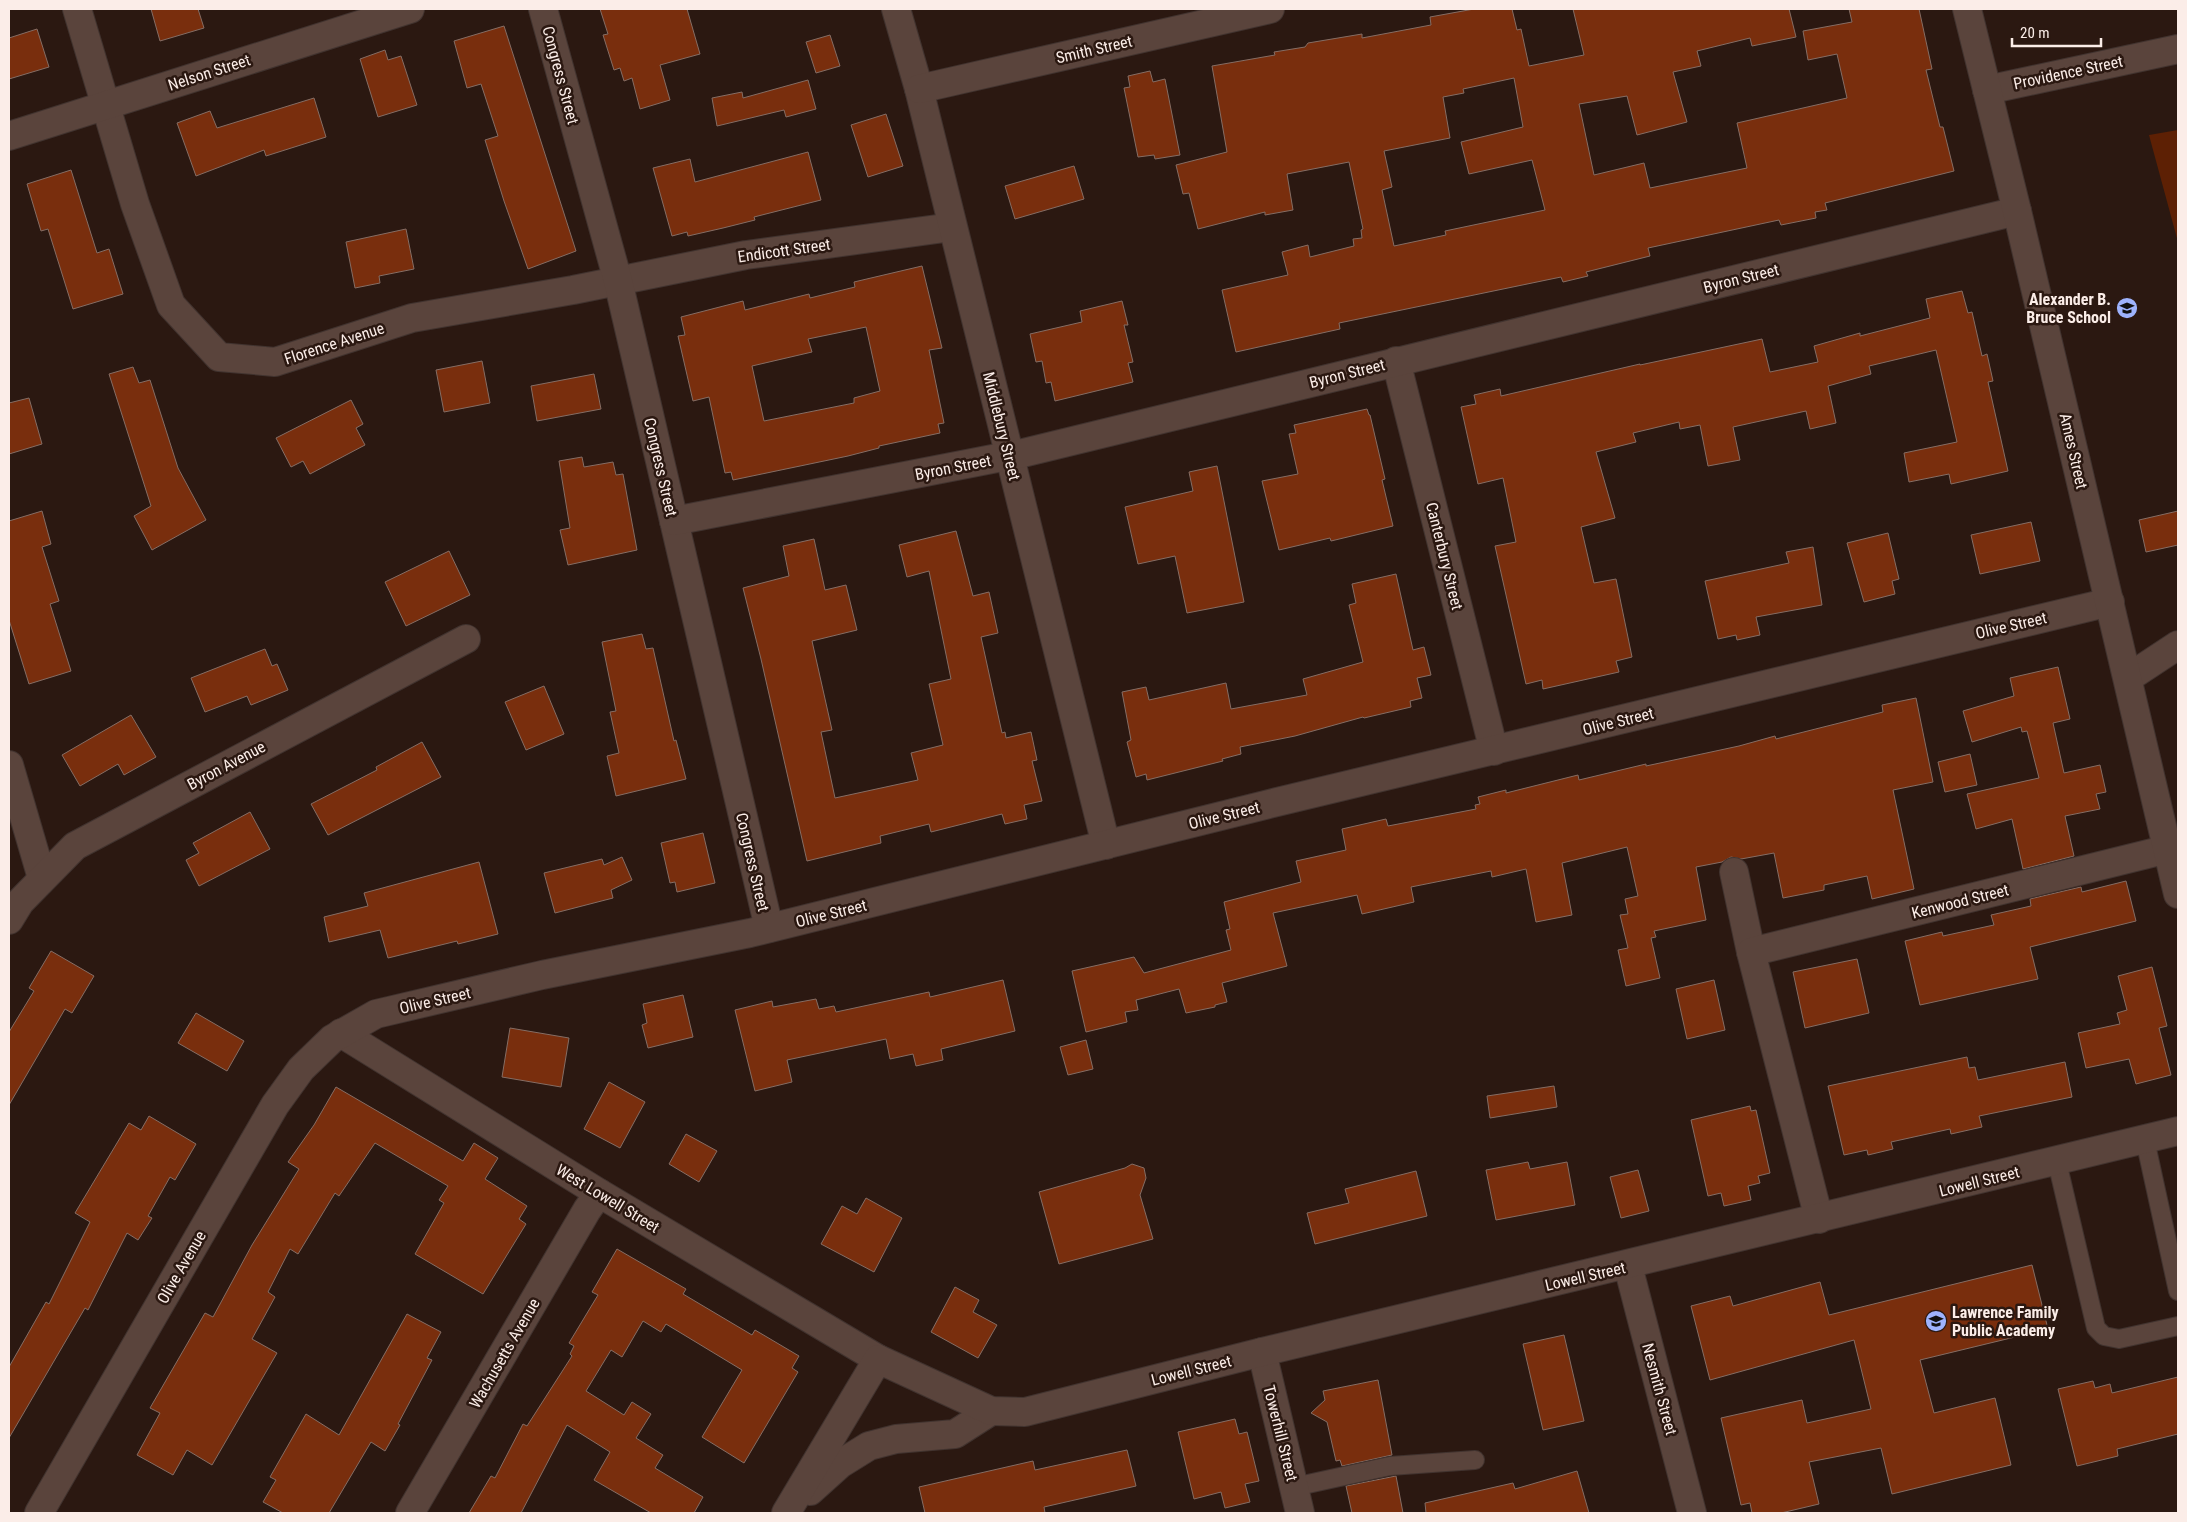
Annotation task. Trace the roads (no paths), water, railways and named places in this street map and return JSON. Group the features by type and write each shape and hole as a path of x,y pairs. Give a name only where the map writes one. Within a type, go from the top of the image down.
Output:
{"street":[{"name":"Florence Avenue","path":"76,9 135,204 171,305 219,358 275,362 412,318 618,281"},
{"name":"Nelson Street","path":"9,136 410,9"},
{"name":"Congress Street","path":"543,9 618,281 769,928"},
{"name":"Middlebury Street","path":"896,9 919,88 1106,845"},
{"name":"Smith Street","path":"919,88 1270,9"},
{"name":"Ames Street","path":"1968,9 2178,894"},
{"name":"Providence Street","path":"1987,90 2178,49"},
{"name":"Byron Street","path":"674,521 1009,456 2017,211"},
{"name":"Endicott Street","path":"618,281 746,255 952,227"},
{"name":"Canterbury Street","path":"1396,361 1494,751"},
{"name":"Olive Street","path":"341,1033 376,1014 542,975 769,928 1924,645 2110,602"},
{"name":"Byron Avenue","path":"9,920 20,902 75,846 466,639"},
{"path":"2128,678 2178,645"},
{"path":"9,765 42,878"},
{"name":"Kenwood Street","path":"1751,952 2168,849"},
{"path":"1734,872 1751,952 1819,1219"},
{"name":"West Lowell Street","path":"341,1033 599,1193 878,1359"},
{"name":"Olive Avenue","path":"39,1513 275,1105 301,1068 341,1033"},
{"name":"Lowell Street","path":"878,1359 991,1411 1025,1412 1262,1352 1628,1266 2178,1131"},
{"name":"Wachusetts Avenue","path":"410,1513 582,1218 599,1193"},
{"name":"Nesmith Street","path":"1628,1266 1692,1513"},
{"name":"Towerhill Street","path":"1262,1352 1297,1500"},
{"path":"787,1513 878,1359"},
{"path":"787,1513 840,1464 869,1446 896,1439 954,1434 991,1411"}],"lane":[{"path":"2145,1140 2178,1291"},
{"path":"2057,1162 2096,1328 2104,1336 2120,1339 2178,1326"},
{"path":"1297,1500 1390,1466 1475,1460"}],"place":[{"name":"Alexander B. Bruce School","path":"2127,308"},
{"name":"Lawrence Family Public Academy","path":"1936,1321"}]}
